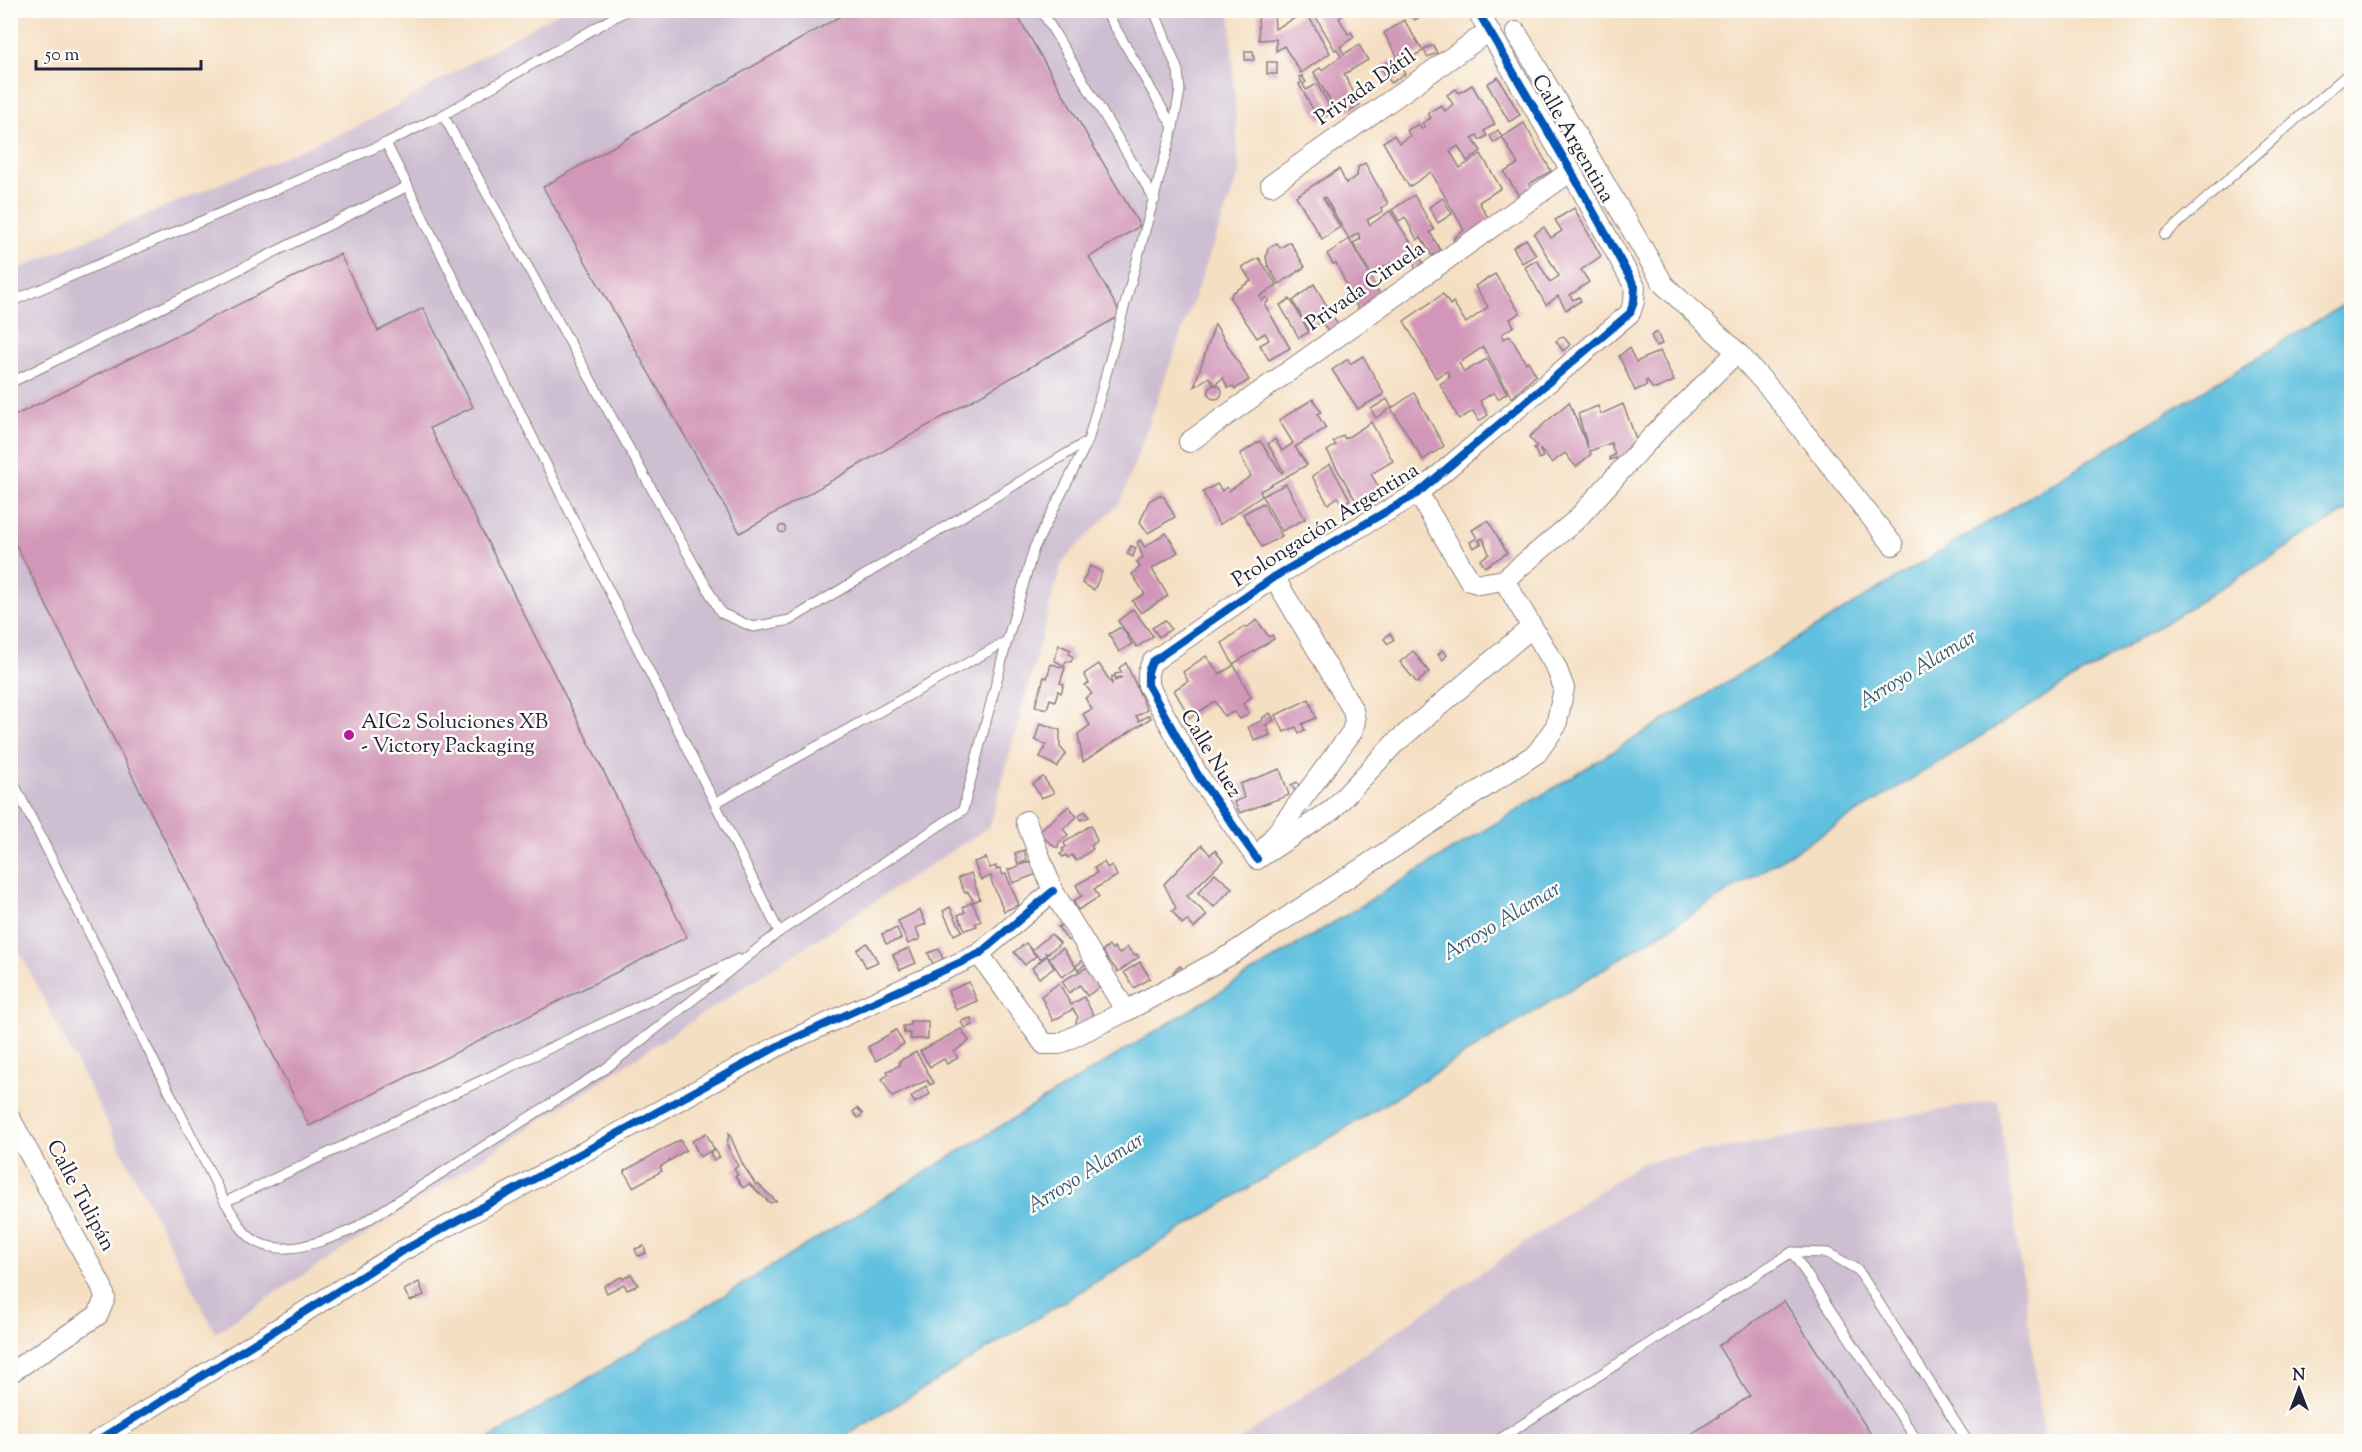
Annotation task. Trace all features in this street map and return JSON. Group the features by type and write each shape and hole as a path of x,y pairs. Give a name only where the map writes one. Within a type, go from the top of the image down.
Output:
{"street":[{"name":"Calle Argentina","path":"1477,10 1571,171 1634,294"},
{"name":"Privada Dátil","path":"1271,185 1489,32"},
{"path":"1516,32 1664,285 1737,352 1771,390 1893,545"},
{"name":"Privada Ciruela","path":"1189,442 1571,171"},
{"path":"1634,294 1664,285"},
{"name":"Prolongación Argentina","path":"1152,662 1274,577 1418,493 1630,313 1634,294"},
{"path":"1418,493 1470,580 1480,584 1504,580 1576,520 1658,430 1737,352"},
{"path":"1257,859 1352,732 1355,721 1353,710 1274,577"},
{"path":"979,954 1044,1044 1059,1044 1230,955 1537,753 1556,726 1564,688 1556,667 1504,580"},
{"path":"1257,859 1332,810 1394,744 1532,627"},
{"name":"Calle Nuez","path":"1152,662 1148,672 1148,685 1199,777 1257,859"},
{"path":"1026,821 1053,891 1126,1011"},
{"path":"96,1442 402,1251 780,1045 979,954 1053,891"},
{"name":"Calle Tulipán","path":"10,1118 102,1287 105,1298 98,1315 10,1373"}],"lane":[{"path":"10,302 386,143 443,115 627,10"},
{"path":"1041,10 1155,200"},
{"path":"1105,10 1173,127"},
{"path":"10,776 14,792 225,1202 244,1232 260,1244 279,1247 309,1246 352,1230 605,1069 779,932 963,810 1034,548 1088,441 1173,127 1180,91 1178,71 1154,10"},
{"path":"2165,235 2352,70"},
{"path":"443,115 721,613 753,627 789,620 1088,441"},
{"path":"386,143 779,932"},
{"path":"10,383 408,186"},
{"path":"715,803 1007,641"},
{"path":"225,1202 754,952"},
{"path":"1792,1252 1918,1442"},
{"path":"1495,1442 1792,1252 1828,1253 1858,1270 1968,1442"}],"shaded area":[{"path":"561,11 1230,11 1239,173 1121,501 1062,562 990,826 215,1333 11,935 11,272 371,120"},
{"path":"1998,1100 2045,1441 1236,1442 1640,1163"}],"water":[{"name":"Arroyo Alamar","path":"2351,300 2351,508 838,1441 486,1441"}],"building":[{"path":"851,10 1014,10 1140,226 1089,257 1121,315 740,533 543,187"},
{"path":"1312,10 1339,10 1342,16 1339,18 1348,34 1351,32 1354,37 1340,47 1344,54 1359,45 1368,60 1344,74 1360,105 1350,111 1344,103 1335,109 1315,75 1314,72 1320,68 1322,70 1341,56 1337,49 1335,50"},
{"path":"1409,10 1430,10 1415,20"},
{"path":"1274,12 1275,29 1306,12 1330,53 1301,73 1284,46 1276,51 1276,39 1259,40 1258,14"},
{"path":"1404,20 1423,51 1401,63 1384,33"},
{"path":"1433,45 1437,53 1427,57 1424,49"},
{"path":"1245,51 1253,51 1254,60 1245,60"},
{"path":"1396,58 1405,74 1391,83 1381,67"},
{"path":"1267,62 1277,62 1277,74 1267,74"},
{"path":"1302,76 1306,82 1303,84 1306,90 1317,84 1333,112 1319,120 1299,84 1302,82 1299,77"},
{"path":"1498,77 1520,115 1509,122 1487,84"},
{"path":"1472,85 1495,124 1484,131 1487,136 1480,140 1477,135 1472,138 1481,151 1467,161 1458,146 1450,151 1460,168 1481,154 1501,188 1479,202 1490,221 1457,244 1453,239 1464,230 1431,172 1409,187 1383,142 1394,135 1399,143 1410,136 1407,130 1419,124 1422,129 1425,127 1422,123 1431,118 1428,113 1441,105 1445,111 1453,104 1447,95 1456,89 1459,93"},
{"path":"1524,123 1551,171 1529,184 1531,187 1538,183 1522,201 1504,172 1518,164 1502,137"},
{"path":"1498,130 1502,137 1494,143 1490,136"},
{"path":"1365,163 1388,204 1381,208 1383,211 1367,220 1370,225 1390,211 1417,252 1394,265 1392,262 1371,274 1353,243 1361,239 1358,233 1349,239 1325,197 1323,198 1340,227 1322,239 1296,196 1339,169 1346,183 1357,176 1358,167"},
{"path":"1414,195 1434,230 1430,232 1440,250 1432,256 1421,237 1417,240 1405,217 1399,221 1392,210"},
{"path":"1443,198 1452,214 1438,223 1429,207"},
{"path":"1574,208 1601,256 1581,270 1589,282 1570,295 1573,300 1579,297 1581,301 1566,310 1558,296 1546,305 1525,267 1537,260 1550,282 1559,276 1534,234 1544,227 1551,238 1562,231 1555,220"},
{"path":"1349,239 1381,296 1359,311 1336,263 1333,264 1327,254"},
{"path":"1526,239 1536,255 1522,263 1513,247"},
{"path":"1290,242 1305,267 1279,284 1268,266 1266,258 1268,248 1277,243 1280,248"},
{"name":"AIC2 Soluciones XB - Victory Packaging","path":"340,254 378,331 423,308 473,407 430,428 687,937 309,1126 10,533 10,418"},
{"path":"1259,258 1277,285 1260,296 1262,301 1266,297 1269,300 1265,305 1290,348 1269,360 1260,345 1269,340 1265,333 1257,338 1230,298 1232,293 1251,281 1242,267"},
{"path":"1421,259 1425,266 1416,272 1414,263"},
{"path":"1495,274 1520,313 1510,319 1514,326 1502,334 1502,337 1503,339 1510,336 1536,375 1512,398 1483,347 1459,363 1464,372 1487,359 1507,393 1498,399 1494,392 1480,401 1488,415 1479,421 1473,411 1459,419 1440,384 1450,377 1447,371 1436,378 1404,321 1443,294 1450,305 1453,302 1466,323 1488,307 1475,286"},
{"path":"1314,284 1338,325 1328,332 1322,322 1309,330 1293,301"},
{"path":"1290,299 1309,332 1299,338 1280,305"},
{"path":"1215,324 1249,380 1235,389 1233,386 1228,388 1223,378 1214,385 1209,377 1194,387"},
{"path":"1657,332 1662,344 1656,346 1651,336"},
{"path":"1563,336 1570,345 1563,351 1556,341"},
{"path":"1629,348 1636,362 1660,351 1674,381 1656,389 1652,388 1647,380 1645,382 1647,385 1635,391 1619,356"},
{"path":"1363,356 1384,394 1358,409 1332,370 1348,359 1350,364"},
{"path":"1212,385 1218,385 1222,392 1218,399 1212,399 1208,395 1208,389"},
{"path":"1414,393 1444,446 1423,460 1391,408 1376,418 1371,409 1387,399 1392,408"},
{"path":"1313,399 1321,412 1317,414 1326,428 1295,447 1307,465 1260,491 1262,496 1219,525 1203,492 1217,484 1222,491 1227,487 1229,491 1251,476 1240,454 1260,441 1282,473 1268,444 1275,439 1282,451 1293,443 1279,420"},
{"path":"1569,402 1588,448 1578,414 1598,406 1601,414 1623,404 1638,444 1618,461 1616,458 1610,460 1610,457 1615,455 1611,443 1590,451 1591,454 1576,467 1565,453 1552,463 1539,448 1543,457 1539,459 1534,448 1537,446 1529,437"},
{"path":"1371,422 1393,461 1371,474 1382,493 1360,508 1327,451 1336,445 1333,442 1343,435 1345,439"},
{"path":"1330,464 1350,500 1342,504 1338,497 1328,504 1312,476"},
{"path":"1286,484 1305,519 1282,531 1262,496"},
{"path":"1159,495 1164,497 1175,517 1148,533 1140,522 1149,501"},
{"path":"1263,503 1282,536 1262,547 1243,514"},
{"path":"1488,520 1507,553 1485,567 1480,560 1489,554 1483,538 1479,540 1481,544 1473,548 1470,542 1477,538 1472,530"},
{"path":"782,525 786,529 782,533 778,529"},
{"path":"1166,533 1178,552 1152,569 1168,596 1141,613 1132,601 1145,594 1132,574 1140,567 1137,562 1143,557 1137,543 1140,540 1145,547"},
{"path":"1131,546 1136,548 1133,557 1127,554"},
{"path":"1090,566 1102,572 1094,590 1082,583"},
{"path":"1133,609 1153,636 1137,647 1118,621"},
{"path":"1165,620 1171,629 1159,637 1152,628"},
{"path":"1257,620 1269,637 1272,635 1274,639 1233,664 1222,643"},
{"path":"1119,628 1123,629 1132,644 1119,652 1109,634"},
{"path":"1390,633 1394,639 1388,644 1384,639"},
{"path":"1059,645 1071,650 1069,654 1073,657 1071,662 1066,661 1064,666 1054,660"},
{"path":"1442,650 1447,655 1443,660 1438,655"},
{"path":"1413,651 1429,672 1417,683 1400,662"},
{"path":"1206,656 1220,674 1234,665 1251,697 1243,704 1249,713 1240,719 1234,712 1224,716 1215,701 1190,718 1174,690 1188,681 1183,672"},
{"path":"1126,663 1147,710 1136,716 1139,721 1149,715 1151,718 1083,762 1078,734 1090,725 1083,714 1092,709 1085,698 1092,694 1085,685 1089,683 1084,674 1099,664 1112,684 1112,676 1115,674 1122,673 1119,668"},
{"path":"1051,664 1065,668 1060,683 1064,684 1061,693 1058,691 1055,701 1050,699 1047,709 1035,706 1044,677 1047,678"},
{"path":"1309,699 1316,718 1302,724 1305,730 1299,733 1296,727 1284,732 1276,715"},
{"path":"1270,713 1274,720 1266,725 1270,735 1255,741 1248,727 1263,720 1262,718"},
{"path":"1040,723 1060,730 1060,747 1066,754 1057,767 1040,757 1046,745 1035,740"},
{"path":"1280,769 1289,795 1240,813 1234,802 1244,798 1240,784"},
{"path":"1043,777 1054,793 1041,798 1033,784"},
{"path":"1297,782 1301,790 1297,793 1291,785"},
{"path":"1069,806 1077,817 1063,829 1068,835 1058,847 1055,847 1043,837 1040,830"},
{"path":"1085,811 1089,817 1081,820 1079,815"},
{"path":"1091,825 1097,841 1091,846 1093,849 1076,861 1072,855 1068,858 1066,855 1063,857 1060,854 1066,847 1064,843"},
{"path":"1202,845 1210,855 1215,850 1223,861 1187,896 1207,915 1194,928 1187,920 1182,924 1172,911 1176,908 1164,884"},
{"path":"1024,850 1027,861 1018,864 1015,853"},
{"path":"986,858 990,868 996,866 996,870 1000,868 1003,875 1006,874 1019,905 1004,911 991,876 981,880 974,862"},
{"path":"1036,859 1042,872 1013,883 1008,870"},
{"path":"1104,862 1107,868 1112,865 1117,876 1094,889 1099,897 1078,910 1073,901 1082,896 1076,885 1097,873 1094,868"},
{"path":"971,873 980,899 974,902 968,892 965,893 958,878"},
{"path":"1215,873 1232,888 1214,907 1198,893"},
{"path":"972,902 981,921 975,924 977,926 965,930 958,915 965,912 963,907"},
{"path":"950,907 962,931 954,935 943,911"},
{"path":"920,910 926,924 916,928 920,939 908,944 898,921"},
{"path":"1066,922 1073,938 1068,941 1058,927"},
{"path":"897,928 901,939 886,944 882,934"},
{"path":"1051,934 1060,943 1047,954 1045,952 1046,955 1040,959 1032,950"},
{"path":"867,943 878,962 866,967 857,950"},
{"path":"1026,943 1036,956 1025,965 1014,952"},
{"path":"1109,946 1112,949 1114,947 1119,954 1127,947 1139,957 1118,972 1102,951"},
{"path":"909,948 916,963 900,970 893,955"},
{"path":"1063,948 1076,967 1062,977 1049,958"},
{"path":"939,949 943,959 933,964 928,953"},
{"path":"1089,955 1091,960 1078,970 1076,966"},
{"path":"1047,956 1054,968 1039,978 1032,968"},
{"path":"1140,962 1150,978 1134,988 1124,972"},
{"path":"1093,964 1101,986 1087,996 1080,985 1069,993 1062,981"},
{"path":"1180,966 1187,975 1172,976 1174,971"},
{"path":"969,982 977,1001 956,1010 948,991"},
{"path":"1059,983 1071,1005 1084,997 1094,1016 1078,1026 1076,1022 1078,1017 1073,1009 1053,1021 1041,996"},
{"path":"971,1018 973,1025 964,1028 961,1021"},
{"path":"910,1021 928,1021 928,1039 910,1039 910,1033 904,1033 903,1026 910,1025"},
{"path":"961,1029 969,1041 954,1052 958,1058 947,1064 944,1059 930,1067 920,1051"},
{"path":"896,1030 904,1044 876,1061 868,1047"},
{"path":"916,1052 934,1083 930,1085 927,1080 892,1097 882,1079 889,1074 887,1071 900,1065 899,1061"},
{"path":"926,1086 930,1094 915,1103 911,1097"},
{"path":"857,1108 863,1114 858,1118 853,1112"},
{"path":"706,1133 714,1149 700,1157 692,1141"},
{"path":"729,1133 743,1165 756,1185 758,1184 776,1201 770,1203 749,1184 743,1188 735,1176 738,1175 734,1169 738,1166 727,1145"},
{"path":"680,1140 686,1150 660,1167 662,1171 633,1187 624,1171"},
{"path":"715,1150 720,1157 714,1160 710,1153"},
{"path":"644,1246 646,1253 638,1256 635,1249"},
{"path":"631,1274 638,1285 627,1290 624,1284 607,1293 604,1286"},
{"path":"419,1282 424,1295 410,1301 404,1290"},
{"path":"1784,1301 1876,1442 1679,1442 1750,1396 1718,1346"}],"cycle path":[{"path":"1257,859 1199,777 1148,685 1148,672 1152,662 1274,577 1418,493 1630,313 1634,301 1635,287 1571,171 1477,10"},
{"path":"96,1442 402,1251 780,1045 979,954 1053,891"}],"place":[{"name":"AIC2 Soluciones XB - Victory Packaging","path":"349,735"}]}
